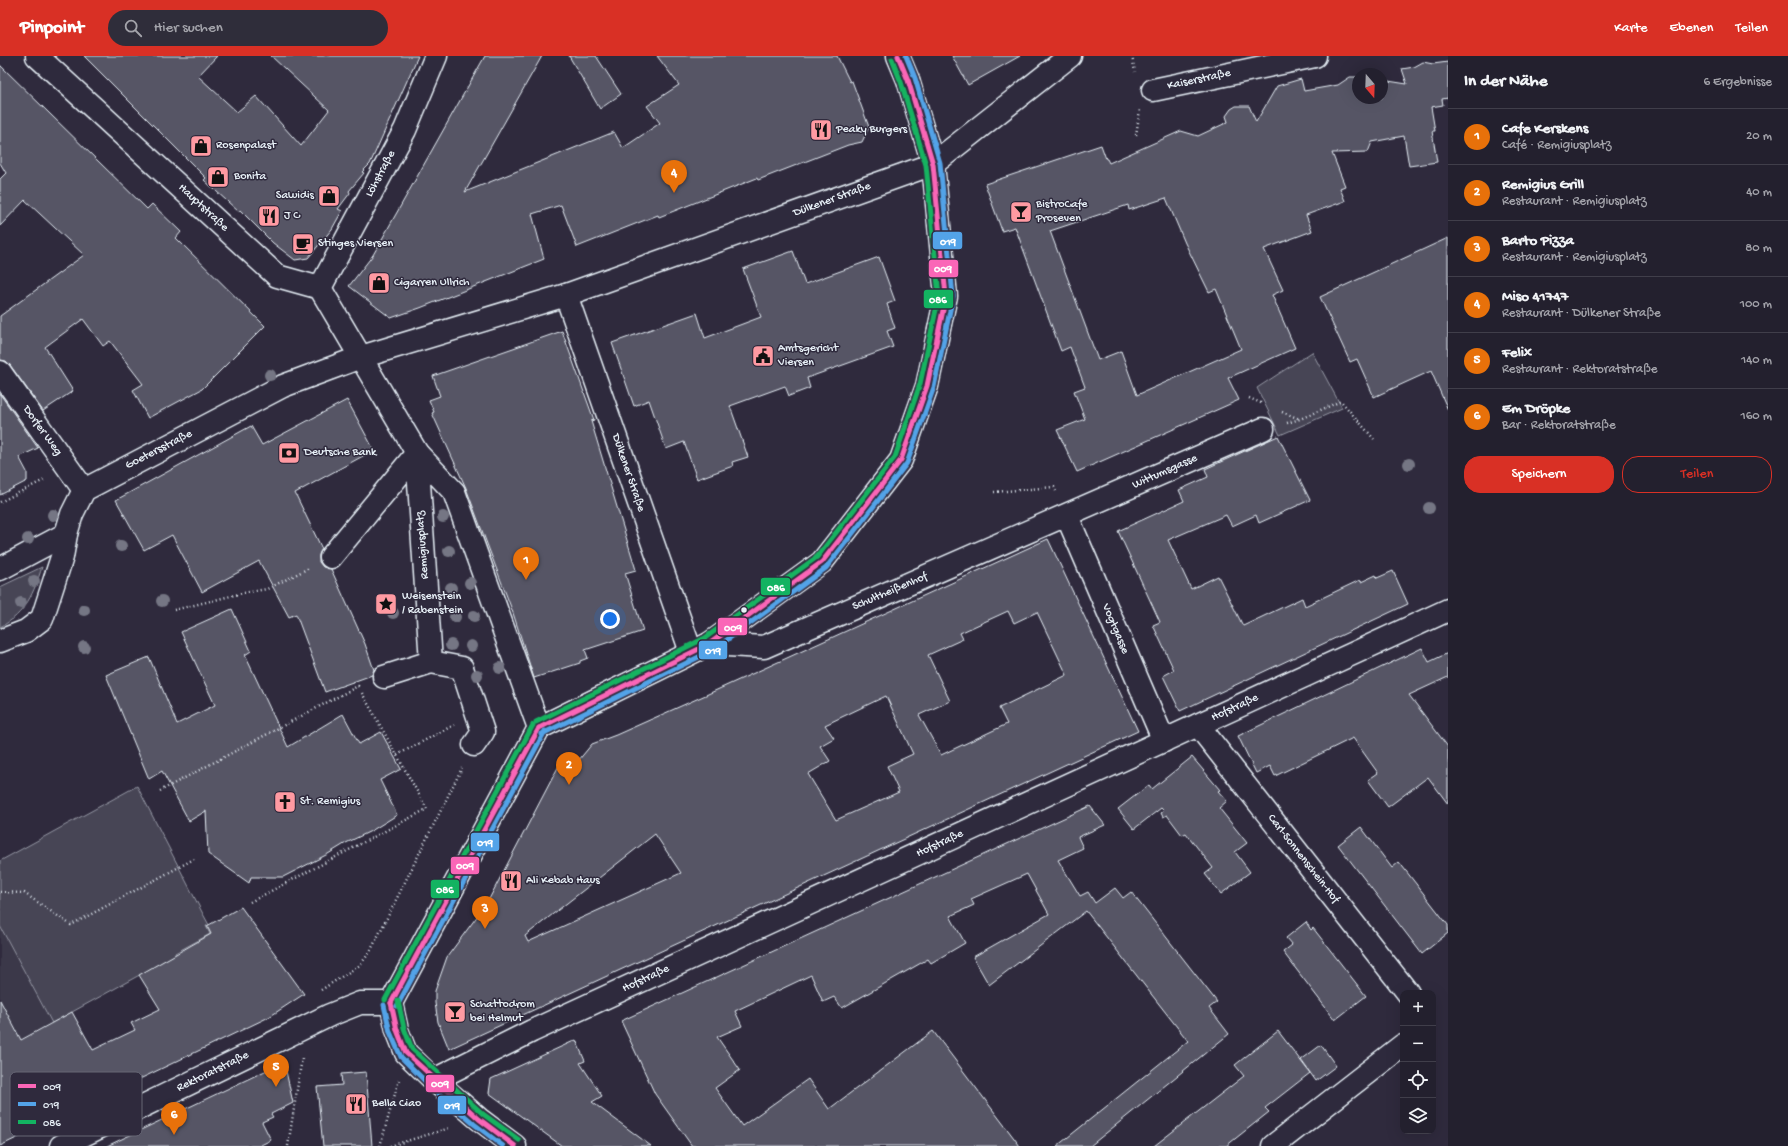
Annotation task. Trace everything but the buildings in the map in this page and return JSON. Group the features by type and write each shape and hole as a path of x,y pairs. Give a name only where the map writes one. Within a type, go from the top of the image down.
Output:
{"street":[{"name":"Hauptstraße","path":"37,56 277,276 320,288"},
{"name":"Löhstraße","path":"320,288 405,130 436,56"},
{"name":"Schultheißenhof","path":"539,728 700,648 822,562 901,460 927,386 946,296 933,164 908,80 898,56"},
{"name":"Dülkener Straße","path":"405,343 566,295 933,164 1070,56"},
{"name":"Kaiserstraße","path":"1147,98 1315,56"},
{"path":"320,288 361,357"},
{"name":"Dülkener Straße","path":"566,295 700,648"},
{"name":"Goetersstraße","path":"84,490 283,386 361,357 405,343"},
{"name":"Remigiusplatz","path":"361,357 417,452 454,492 539,728"},
{"name":"Dorfer Weg","path":"0,372 84,490"},
{"name":"Wittumsgasse","path":"1067,516 1263,429"},
{"path":"331,557 417,452"},
{"name":"Remigiusplatz","path":"417,452 431,662"},
{"path":"0,641 26,631 42,620 62,557 66,534 72,514 84,490"},
{"name":"Schultheißenhof","path":"700,648 764,647 1067,516"},
{"name":"Vogtgasse","path":"1067,516 1164,742"},
{"path":"0,569 66,534"},
{"name":"Hofstraße","path":"434,1080 532,1031 1164,742 1448,610"},
{"path":"384,676 431,662 462,668 483,732 474,745"},
{"name":"Carl-Sonnenschein-Hof","path":"1198,725 1406,990"},
{"path":"515,1146 479,1119 434,1080 406,1053 397,1030 392,1003 539,728"},
{"name":"Rektoratstraße","path":"142,1107 360,1003 392,1003"},
{"path":"1273,1146 1400,1047"},
{"name":"Rektoratstraße","path":"61,1146 82,1136"}],"path":[{"path":"1136,135 1147,98"},
{"path":"1263,429 1300,419 1341,401 1374,439"},
{"path":"0,502 68,467"},
{"path":"994,492 1054,487"},
{"path":"174,610 243,593 267,589 331,557"},
{"path":"160,791 358,686 427,809 250,902"},
{"path":"397,755 452,725"},
{"path":"315,993 360,965 370,952 474,745"},
{"path":"0,892 24,893 71,925 194,859"},
{"path":"288,1146 306,1028"},
{"path":"380,1146 406,1053"},
{"path":"390,1146 479,1119"}],"shaded area":[{"path":"1312,352 1342,408 1280,435 1257,388"},
{"path":"42,567 28,602 16,616 0,627 0,587"},
{"path":"137,786 209,925 206,926 210,934 175,953 176,955 52,1023 0,926 0,861"},
{"path":"0,926 52,1023 0,1051"}],"transit line":[{"name":"009","path":"539,728 709,644 822,562 901,460 927,386 946,296 933,164 908,80 898,56"},
{"name":"019","path":"542,734 713,650 826,568 907,463 934,387 953,296 940,163 915,78 906,56"},
{"name":"086","path":"536,722 705,638 817,557 895,457 920,384 939,296 926,165 901,82 892,59"},
{"name":"086","path":"385,1000 533,725"},
{"name":"009","path":"391,1003 539,728"},
{"name":"019","path":"397,1006 545,731"},
{"name":"086","path":"398,1001 404,1028 412,1049 483,1114 519,1140"},
{"name":"009","path":"391,1003 397,1030 406,1053 479,1119 515,1146"},
{"name":"019","path":"384,1005 390,1032 401,1057 429,1085 474,1124 503,1146"}],"place":[{"name":"Peaky Burgers","path":"821,130"},
{"name":"Rosenpalast","path":"201,146"},
{"name":"Bonita","path":"218,177"},
{"name":"Miso 41747","path":"674,193"},
{"name":"Sawidis","path":"329,196"},
{"name":"BistroCafe Proseven","path":"1021,212"},
{"name":"J C","path":"269,216"},
{"name":"Stinges Viersen","path":"303,244"},
{"name":"Cigarren Ullrich","path":"379,283"},
{"name":"Amtsgericht Viersen","path":"763,356"},
{"name":"Deutsche Bank","path":"289,453"},
{"name":"Cafe Kerskens","path":"526,580"},
{"name":"Weisenstein / Rabenstein","path":"386,604"},
{"name":"Remigius Grill","path":"569,785"},
{"name":"St. Remigius","path":"285,802"},
{"name":"Ali Kebab Haus","path":"511,881"},
{"name":"Barto Pizza","path":"485,929"},
{"name":"Schattodrom bei Helmut","path":"455,1012"},
{"name":"Felix","path":"276,1087"},
{"name":"Bella Ciao","path":"356,1104"},
{"name":"Em Dröpke","path":"174,1135"}]}
